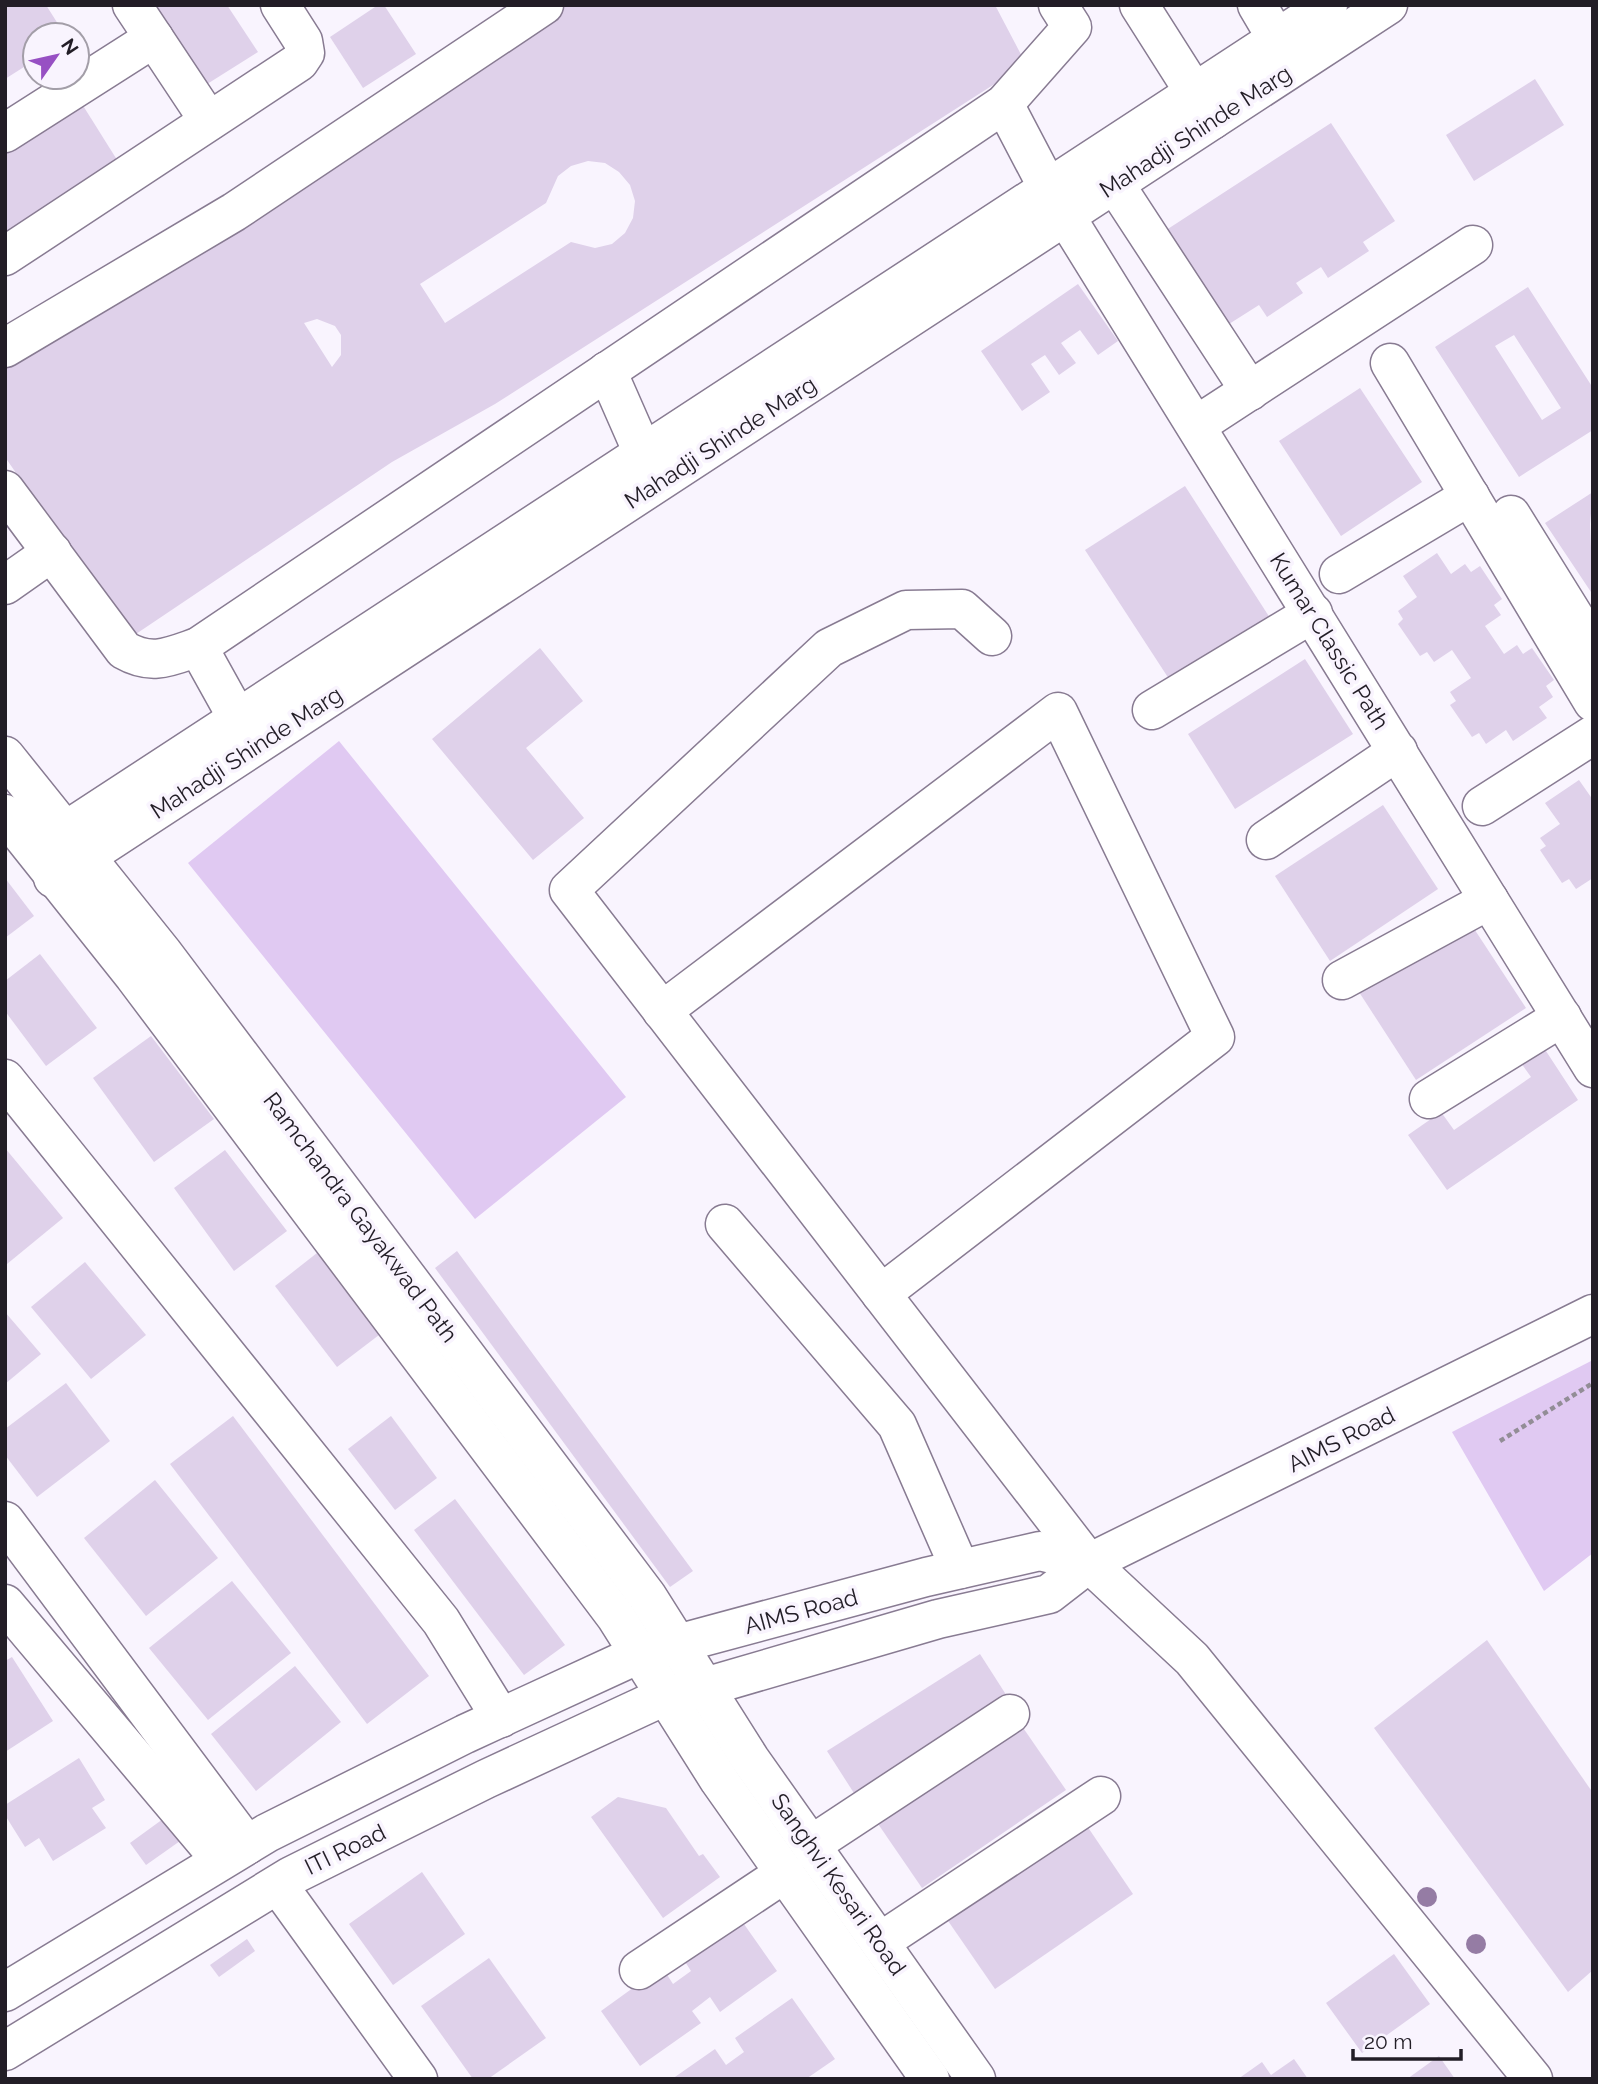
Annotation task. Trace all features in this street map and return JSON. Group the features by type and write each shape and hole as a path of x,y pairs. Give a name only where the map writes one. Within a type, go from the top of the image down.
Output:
{"main road":[{"path":"132,5 209,121"},
{"path":"5,256 299,62 305,52 303,41 281,5"},
{"path":"5,348 234,212 544,5"},
{"path":"5,490 124,650 142,660 168,657 198,647 1004,104 1072,27 1058,5"},
{"path":"1139,5 1203,106"},
{"path":"1257,5 1277,39"},
{"name":"Mahadji Shinde Marg","path":"60,856 238,719 643,453 1056,202 1114,183 1277,39 1328,5"},
{"name":"Mahadji Shinde Marg","path":"60,856 1203,106 1388,5"},
{"path":"5,133 154,38"},
{"name":"Kumar Classic Path","path":"1004,104 1056,202 1197,425 1593,1068"},
{"path":"1114,183 1250,391"},
{"path":"1197,425 1473,245"},
{"path":"1593,647 1400,358 1470,496 1593,702"},
{"path":"607,371 643,453"},
{"path":"1339,574 1470,496"},
{"path":"5,585 52,552"},
{"path":"992,636 962,609 906,610 829,648 569,890 1089,1563 1192,1659 1533,2079"},
{"path":"1152,710 1313,613"},
{"path":"198,647 238,719"},
{"path":"662,1011 1058,712 1215,1037 881,1294"},
{"path":"1482,806 1593,735"},
{"path":"1266,840 1398,751"},
{"name":"Ramchandra Gayakwad Path","path":"5,756 60,856 134,976 616,1617 665,1696"},
{"name":"Ramchandra Gayakwad Path","path":"5,814 60,856 180,975 647,1596 705,1687"},
{"path":"1342,980 1489,900"},
{"path":"1429,1099 1562,1017"},
{"path":"5,1079 441,1621 501,1718"},
{"path":"724,1224 897,1425 960,1569"},
{"name":"AIMS Road","path":"705,1687 938,1619 1049,1594 1089,1563 1593,1314"},
{"path":"5,1521 233,1852"},
{"name":"AIMS Road","path":"677,1644 960,1569 1040,1551 1089,1563"},
{"path":"5,1604 17,1644 233,1852"},
{"path":"5,1992 233,1852 501,1718 639,1654 677,1644"},
{"name":"ITI Road","path":"5,2051 290,1876 486,1779 665,1696 705,1687"},
{"name":"Sanghvi Kesari Road","path":"705,1687 750,1759 976,2079"},
{"name":"Sanghvi Kesari Road","path":"665,1696 930,2079"},
{"path":"811,1845 1010,1714"},
{"path":"880,1942 1101,1796"},
{"path":"639,1970 785,1873"},
{"path":"278,1885 418,2079"}],"path":[{"path":"1500,1441 1593,1383"}],"shaded area":[{"path":"339,741 626,1097 475,1219 188,863"},
{"path":"1593,1360 1593,1553 1544,1591 1452,1432"}],"building":[{"path":"5,5 46,5 56,21 21,21 21,69 5,79"},
{"path":"152,5 227,5 258,52 204,86"},
{"path":"378,5 384,5 416,54 363,88 330,37"},
{"path":"568,5 995,5 1026,64 495,404 392,462 130,638 5,457 5,353","holes":["588,161 605,163 619,172 630,185 635,201 633,218 625,233 612,244 595,248 571,242 445,323 420,284 546,203 558,176 571,166","317,319 335,326 341,335 341,355 332,367 304,323"]},
{"path":"1535,79 1564,125 1474,181 1446,135"},
{"path":"82,104 119,163 5,236 5,153"},
{"path":"1331,123 1395,221 1363,242 1369,251 1328,278 1321,267 1296,283 1303,293 1267,317 1259,305 1218,331 1157,236"},
{"path":"1078,284 1118,341 1098,355 1080,330 1061,343 1076,363 1059,375 1045,355 1031,364 1050,392 1022,411 981,351"},
{"path":"1528,287 1593,388 1593,430 1519,477 1435,347","holes":["1514,335 1561,408 1542,420 1495,346"]},
{"path":"1360,388 1422,482 1341,536 1279,441"},
{"path":"1185,486 1270,618 1171,682 1085,550"},
{"path":"1593,492 1590,524 1593,595 1545,523"},
{"path":"1437,553 1451,574 1465,564 1471,572 1480,566 1502,599 1494,605 1501,615 1485,626 1504,654 1517,645 1523,654 1532,648 1554,680 1546,686 1553,697 1539,707 1547,718 1513,741 1506,730 1486,744 1479,733 1472,737 1450,705 1456,701 1450,692 1471,678 1452,650 1434,662 1427,652 1420,656 1398,624 1403,619 1398,611 1417,597 1403,576"},
{"path":"540,648 583,701 526,748 584,818 533,860 432,739"},
{"path":"1305,659 1353,734 1235,809 1188,734"},
{"path":"1579,780 1593,800 1593,878 1576,889 1569,879 1562,883 1540,850 1546,846 1540,838 1560,824 1545,803"},
{"path":"1383,805 1438,889 1330,961 1275,876"},
{"path":"5,878 34,916 5,938"},
{"path":"1469,921 1526,1008 1416,1080 1359,992"},
{"path":"40,954 97,1028 46,1066 5,1011 5,981"},
{"path":"151,1036 214,1119 154,1162 93,1078"},
{"path":"1544,1048 1578,1100 1447,1190 1408,1135 1441,1112 1454,1130 1531,1077 1521,1063"},
{"path":"5,1148 63,1218 7,1264 5,1262"},
{"path":"225,1150 287,1231 234,1271 174,1188"},
{"path":"457,1251 693,1571 670,1587 435,1268"},
{"path":"317,1253 379,1335 337,1367 275,1286"},
{"path":"85,1262 146,1335 91,1379 31,1307"},
{"path":"5,1312 41,1354 5,1384"},
{"path":"66,1383 110,1441 37,1497 5,1455 5,1429"},
{"path":"233,1416 429,1676 367,1724 170,1464"},
{"path":"391,1416 437,1478 395,1510 348,1449"},
{"path":"155,1480 218,1558 146,1616 84,1538"},
{"path":"455,1499 565,1645 524,1675 414,1530"},
{"path":"232,1581 291,1653 208,1720 149,1648"},
{"path":"1487,1640 1593,1793 1593,1970 1568,1992 1374,1728"},
{"path":"980,1654 1012,1704 859,1801 827,1751"},
{"path":"12,1657 53,1721 5,1752 5,1661"},
{"path":"295,1666 341,1722 256,1791 211,1734"},
{"path":"1017,1719 1066,1790 922,1888 874,1818"},
{"path":"79,1758 105,1800 92,1808 106,1828 53,1861 39,1838 25,1847 5,1815 5,1805"},
{"path":"618,1797 666,1808 699,1856 703,1854 720,1877 663,1918 591,1817"},
{"path":"174,1811 190,1834 146,1865 130,1843"},
{"path":"1083,1820 1133,1894 995,1989 944,1915"},
{"path":"422,1872 465,1934 393,1985 349,1924"},
{"path":"739,1917 777,1971 720,2012 710,1997 692,2011 701,2023 640,2066 601,2011 662,1967 673,1984 691,1971 682,1957"},
{"path":"247,1939 255,1951 219,1977 210,1965"},
{"path":"1394,1954 1430,2004 1362,2053 1326,2003"},
{"path":"489,1958 546,2038 488,2079 473,2079 421,2006"},
{"path":"792,1998 835,2059 806,2079 672,2079 715,2049 726,2065 744,2052 735,2038"},
{"path":"1439,2056 1455,2079 1407,2079"},
{"path":"1294,2059 1308,2079 1238,2079 1262,2062 1271,2075"}]}
